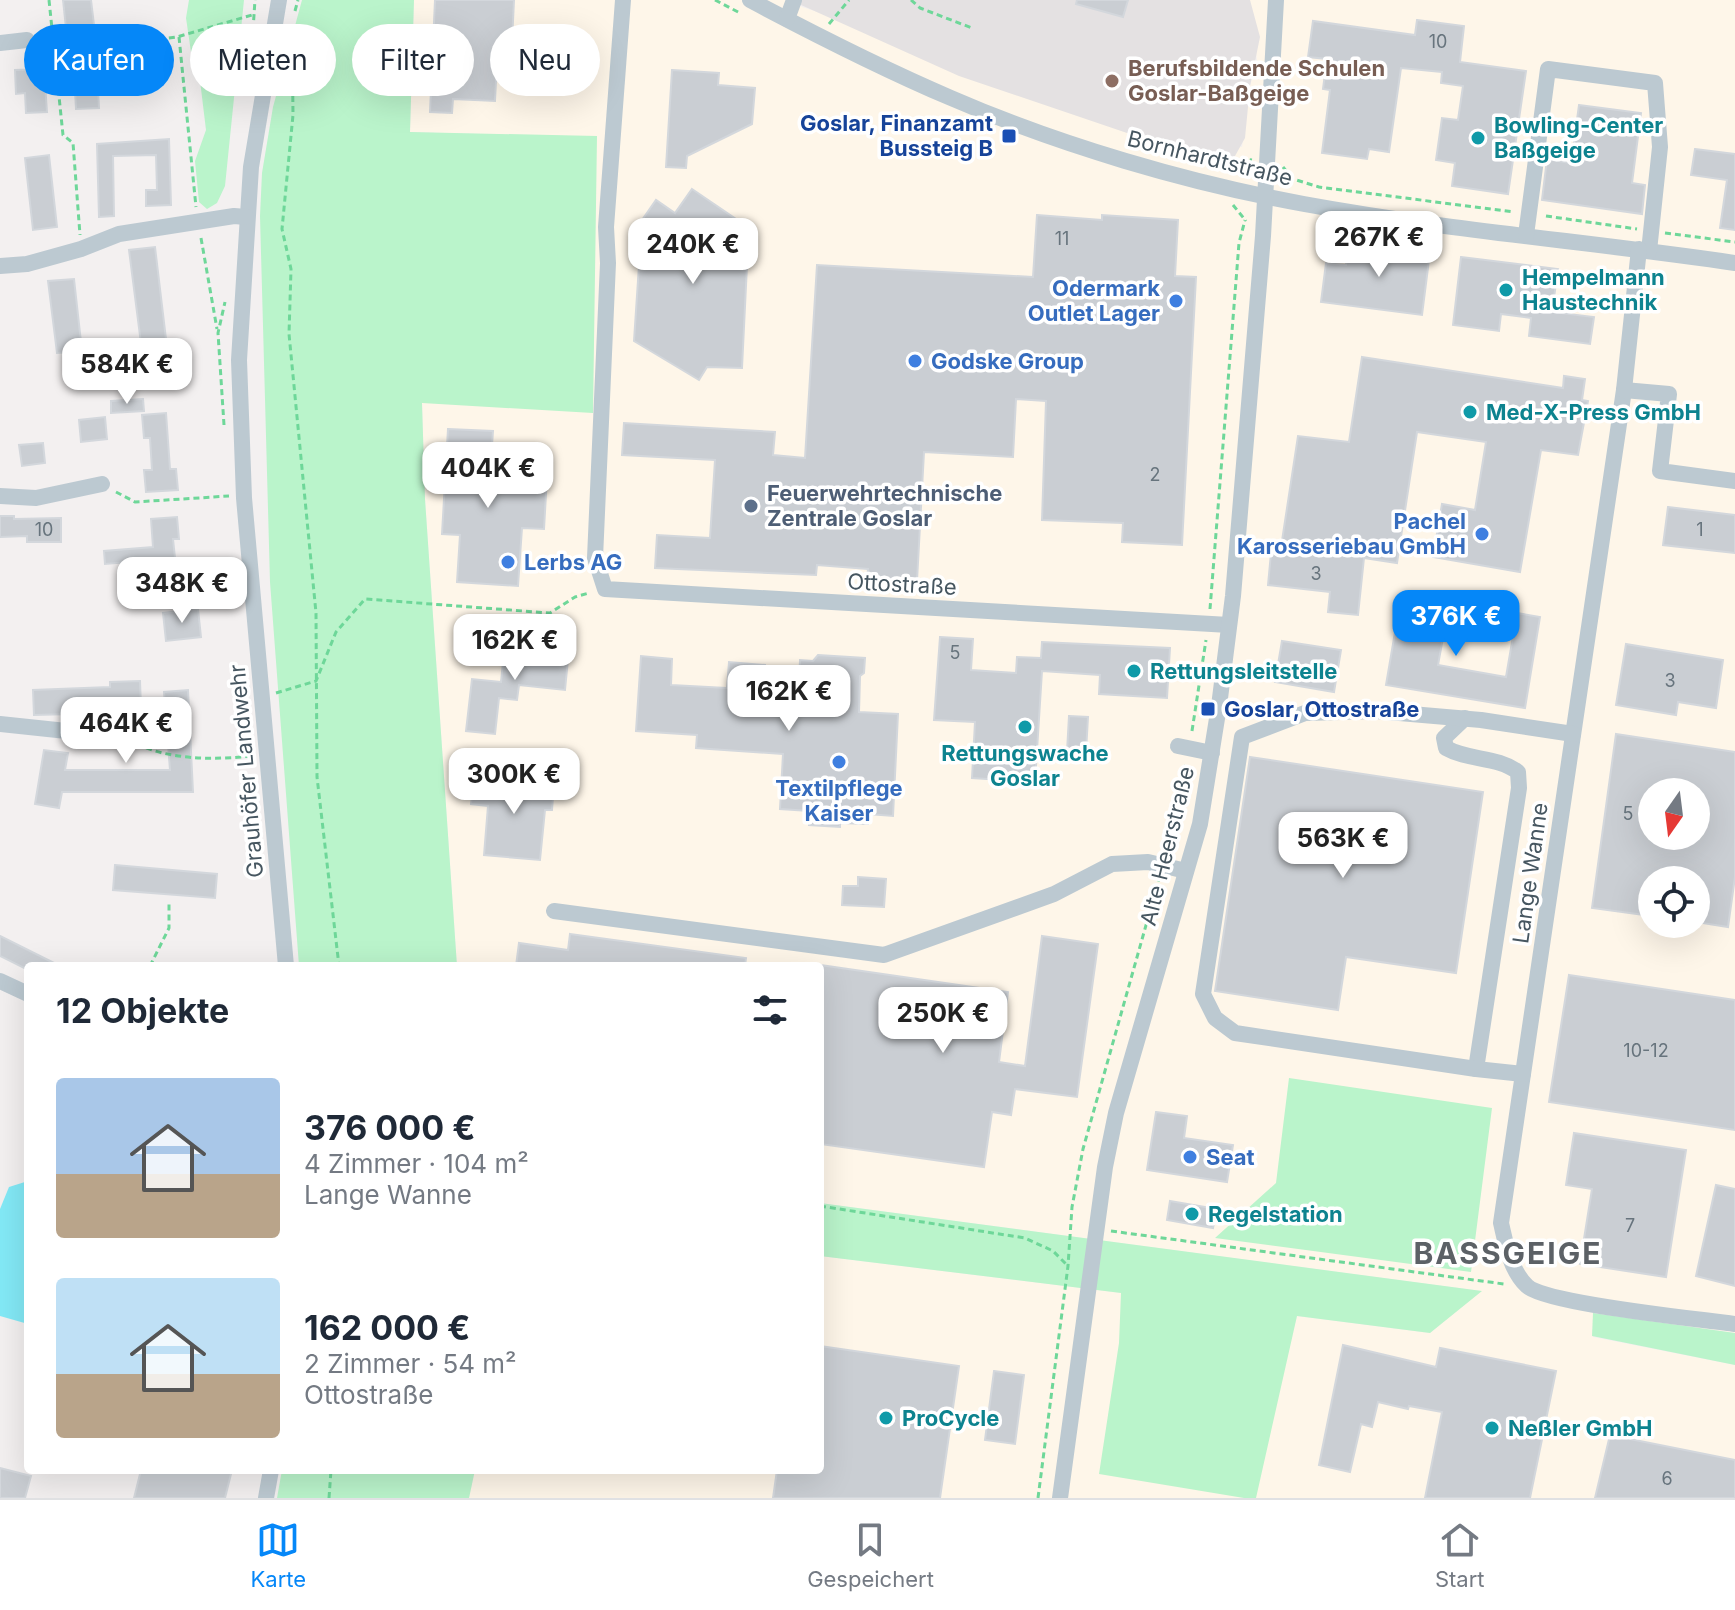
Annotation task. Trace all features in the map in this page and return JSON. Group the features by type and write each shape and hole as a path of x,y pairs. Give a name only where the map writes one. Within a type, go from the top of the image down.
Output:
{"street":[{"name":"Grauhöfer Landwehr","path":"279,0 259,111 246,217 239,360 244,498 286,962"},
{"path":"605,589 595,558 608,263 606,227 623,0"},
{"name":"Bornhardtstraße","path":"750,0 820,37 952,98 1124,160 1264,195 1391,217 1735,263"},
{"path":"787,19 794,0"},
{"name":"Alte Heerstraße","path":"1060,1498 1095,1229 1116,1113 1200,824 1212,753 1229,625 1264,195 1276,0"},
{"path":"0,43 24,40"},
{"name":"Lange Wanne","path":"1528,1288 1511,1263 1501,1223 1644,250 1651,231 1660,147 1655,83 1548,69 1529,214"},
{"path":"1526,235 1529,214"},
{"path":"0,266 27,264 81,249 119,234 234,216 246,217"},
{"path":"1624,390 1669,394 1660,471 1735,481"},
{"path":"0,496 36,498 102,484"},
{"name":"Ottostraße","path":"605,589 1229,625"},
{"path":"1523,1074 1235,1033 1215,1018 1203,994 1242,737 1305,713 1376,711 1465,718 1573,734"},
{"path":"1465,718 1444,738 1446,748 1457,754 1507,763 1518,772 1519,788 1476,1069"},
{"path":"0,724 123,737"},
{"path":"1178,746 1212,753"},
{"path":"554,911 884,955 1054,894 1112,864 1148,862 1186,871"},
{"path":"0,981 24,992"},
{"path":"1528,1288 1563,1300 1735,1324"},
{"path":"266,1498 270,1474"}],"path":[{"path":"49,0 52,24"},
{"path":"298,0 292,19 293,115 282,229 291,269 289,334 316,613 317,777 339,962"},
{"path":"820,37 849,0"},
{"path":"911,0 920,8 972,28"},
{"path":"174,38 252,14"},
{"path":"179,37 198,222 218,333"},
{"path":"60,96 63,135 73,143 81,249"},
{"path":"1133,145 1227,164 1243,159 1281,165 1293,179 1319,187 1735,242"},
{"path":"102,484 135,502 229,496"},
{"path":"316,681 336,632 365,599 550,613 575,597 605,589"},
{"path":"261,697 316,681"},
{"path":"123,737 158,754 201,757 253,755"},
{"path":"152,962 169,928 169,903"},
{"path":"824,1207 1025,1238 1053,1251 1068,1266"},
{"path":"1095,1229 1528,1288"},
{"path":"329,1498 331,1474"}],"shaded area":[{"path":"414,0 790,0 802,7 1242,147 1250,86 1257,61 1250,0 1735,0 1735,1333 1593,1313 1593,1337 1735,1365 1735,1498 469,1498 474,1474 824,1474 824,1256 1122,1293 1283,1368 1297,1316 1430,1333 1481,1291 824,1204 824,962 457,962 425,499 422,402 597,137 410,132 411,96 474,96 474,24 413,24"},
{"name":"Berufsbildende Schulen Goslar-Baßgeige","path":"790,0 1250,0 1260,37 1250,86 1245,138 1235,156 1226,160 1177,150 959,76"}],"green space":[{"path":"189,0 244,0 242,24 190,24 190,45 186,18"},
{"path":"302,0 414,0 413,24 352,24 352,96 411,96 410,132 597,136 593,413 422,403 425,499 457,962 299,962 270,582 260,216 262,173 276,96 336,96 336,24 295,24"},
{"path":"202,96 234,96 225,186 217,203 207,209 199,202 195,161 206,130"},
{"path":"1289,1078 1492,1108 1471,1272 1215,1238 1276,1183"},
{"path":"824,1204 1482,1291 1430,1333 1297,1316 1256,1498 1099,1474 1119,1343 1121,1293 824,1256"},
{"path":"1593,1313 1735,1333 1735,1365 1592,1336"},
{"path":"281,1474 474,1474 469,1498 277,1498"}],"water":[{"path":"24,1182 24,1323 0,1316 0,1209 9,1187"}],"building":[{"path":"63,0 91,0 94,24 66,24"},
{"path":"435,0 514,0 513,24 490,24 490,96 495,96 495,101 453,99 452,113 430,112 431,96 474,96 474,24 434,24"},
{"path":"1077,0 1128,0 1123,17 1076,4"},
{"path":"1417,20 1464,26 1460,62 1526,71 1508,194 1452,186 1455,163 1436,160 1442,118 1458,120 1463,86 1441,83 1442,72 1401,68 1389,152 1369,149 1367,159 1322,153 1330,90 1323,89 1327,59 1308,57 1313,21 1415,35"},
{"path":"15,70 24,70 24,93 16,94"},
{"path":"672,70 719,73 718,85 755,88 752,124 687,156 686,168 666,167"},
{"path":"25,96 46,96 47,112 26,113"},
{"path":"75,96 98,96 99,108 76,109"},
{"path":"1579,105 1641,113 1632,183 1645,185 1642,214 1542,200 1547,159 1571,163"},
{"path":"169,139 171,205 146,206 146,190 157,190 156,155 113,156 114,216 99,217 97,144"},
{"path":"1695,149 1735,154 1735,230 1720,228 1727,180 1691,175"},
{"path":"49,155 57,227 33,230 25,158"},
{"path":"692,189 742,223 749,224 742,368 707,367 699,380 634,341 642,220 656,200 675,213"},
{"path":"1037,215 1102,220 1102,215 1178,220 1175,276 1196,277 1182,545 1122,542 1123,523 1042,520 1046,401 1016,399 1013,457 924,452 917,581 867,578 868,569 817,565 816,575 655,568 657,535 710,538 715,460 622,455 624,423 775,432 773,455 805,458 817,265 1033,277"},
{"path":"1349,242 1430,252 1422,315 1321,302 1326,263 1346,265"},
{"path":"155,247 168,356 143,359 129,250"},
{"name":"Hempelmann Haustechnik","path":"1461,257 1558,269 1552,312 1594,317 1590,344 1529,336 1531,318 1501,314 1499,331 1453,325"},
{"path":"74,279 82,351 57,353 48,281"},
{"path":"1362,357 1563,388 1564,376 1585,379 1582,400 1588,401 1578,455 1541,450 1520,572 1433,557 1442,504 1475,510 1486,442 1417,432 1397,563 1364,558 1358,615 1328,612 1330,592 1268,585 1271,553 1280,554 1298,436 1349,442"},
{"path":"143,399 144,411 111,413 111,401"},
{"path":"166,413 170,469 176,469 178,490 146,492 144,470 152,470 150,438 144,438 142,415"},
{"path":"105,417 107,439 81,442 79,420"},
{"path":"448,429 493,431 490,474 547,477 544,529 522,528 518,586 457,582 460,535 442,534"},
{"path":"43,443 45,463 22,466 19,445"},
{"path":"1668,507 1735,515 1735,553 1663,545"},
{"path":"0,516 14,516 14,519 61,518 61,542 27,542 27,536 0,537"},
{"path":"177,517 179,539 173,539 177,577 156,579 154,560 105,564 104,551 153,547 151,519"},
{"path":"1401,597 1449,605 1438,665 1506,677 1517,613 1540,617 1525,708 1386,685"},
{"path":"198,609 201,637 166,641 163,613"},
{"path":"940,637 973,639 971,670 1016,673 1017,657 1041,658 1042,642 1170,648 1167,698 1099,694 1100,675 1042,671 1035,782 972,778 975,722 934,720"},
{"path":"1282,641 1341,650 1334,692 1275,682"},
{"path":"526,642 548,644 568,659 565,690 519,685 517,700 499,698 495,734 466,731 472,679 501,682 504,652"},
{"path":"1626,644 1723,660 1716,708 1678,702 1676,715 1616,705"},
{"name":"Textilpflege Kaiser","path":"818,655 865,658 864,673 860,676 859,712 898,714 893,816 868,814 868,824 840,823 840,827 809,825 810,811 780,809 783,754 696,748 697,735 636,731 641,656 672,659 671,685 727,688 729,662 765,665 763,705 798,708 800,660 813,661"},
{"path":"140,681 141,707 111,707 111,713 34,715 33,690 110,687 110,682"},
{"path":"188,690 193,792 62,792 59,808 35,804 44,750 68,753 65,770 170,770 164,692"},
{"path":"1069,716 1088,717 1086,752 1067,752"},
{"path":"1616,734 1735,752 1735,877 1728,927 1710,924 1710,866 1638,866 1638,914 1592,908"},
{"path":"1250,757 1483,792 1456,973 1346,957 1338,1010 1215,991"},
{"path":"474,777 554,784 552,810 545,810 540,860 484,855 488,806 471,804"},
{"path":"115,865 217,874 215,898 113,890"},
{"path":"858,877 886,879 884,907 842,905 843,886 858,886"},
{"path":"570,934 746,958 746,962 517,962 519,943 568,950"},
{"path":"0,936 52,962 24,962 24,968 0,956"},
{"path":"1042,936 1098,944 1077,1097 1015,1089 1011,1115 992,1112 984,1167 824,1145 824,966 1008,992 999,1062 1025,1066"},
{"path":"1569,975 1735,1000 1735,1130 1549,1102"},
{"name":"Seat","path":"1156,1112 1187,1116 1184,1138 1233,1145 1227,1182 1147,1170"},
{"path":"1574,1133 1686,1150 1666,1277 1580,1264 1592,1189 1566,1185"},
{"path":"1716,1185 1735,1189 1735,1286 1696,1276"},
{"name":"Regelstation","path":"1170,1201 1217,1209 1213,1228 1167,1220"},
{"name":"Neßler GmbH","path":"1343,1345 1436,1367 1440,1348 1556,1371 1530,1498 1425,1498 1442,1412 1409,1406 1408,1409 1378,1402 1372,1427 1361,1424 1350,1472 1319,1465"},
{"name":"ProCycle","path":"824,1347 959,1366 940,1498 773,1498 776,1474 824,1474"},
{"path":"994,1371 1024,1375 1015,1444 985,1440"},
{"path":"1610,1435 1735,1460 1735,1498 1595,1498"},
{"path":"0,1468 31,1476 25,1498 0,1498"},
{"path":"140,1474 231,1474 225,1498 134,1498"}],"place":[{"name":"Berufsbildende Schulen Goslar-Baßgeige","path":"1112,81"},
{"name":"Goslar, Finanzamt Bussteig B","path":"1009,136"},
{"name":"Bowling-Center Baßgeige","path":"1478,138"},
{"name":"Hempelmann Haustechnik","path":"1506,290"},
{"name":"Odermark Outlet Lager","path":"1176,301"},
{"name":"Godske Group","path":"915,361"},
{"name":"Med-X-Press GmbH","path":"1470,412"},
{"name":"Feuerwehrtechnische Zentrale Goslar","path":"751,506"},
{"name":"Pachel Karosseriebau GmbH","path":"1482,534"},
{"name":"Lerbs AG","path":"508,562"},
{"name":"Rettungsleitstelle","path":"1134,671"},
{"name":"Goslar, Ottostraße","path":"1208,709"},
{"name":"Rettungswache Goslar","path":"1025,727"},
{"name":"Textilpflege Kaiser","path":"839,762"},
{"name":"Seat","path":"1190,1157"},
{"name":"Regelstation","path":"1192,1214"},
{"name":"ProCycle","path":"886,1418"},
{"name":"Neßler GmbH","path":"1492,1428"}],"district":[{"name":"BASSGEIGE","path":"1508,1254"}]}
